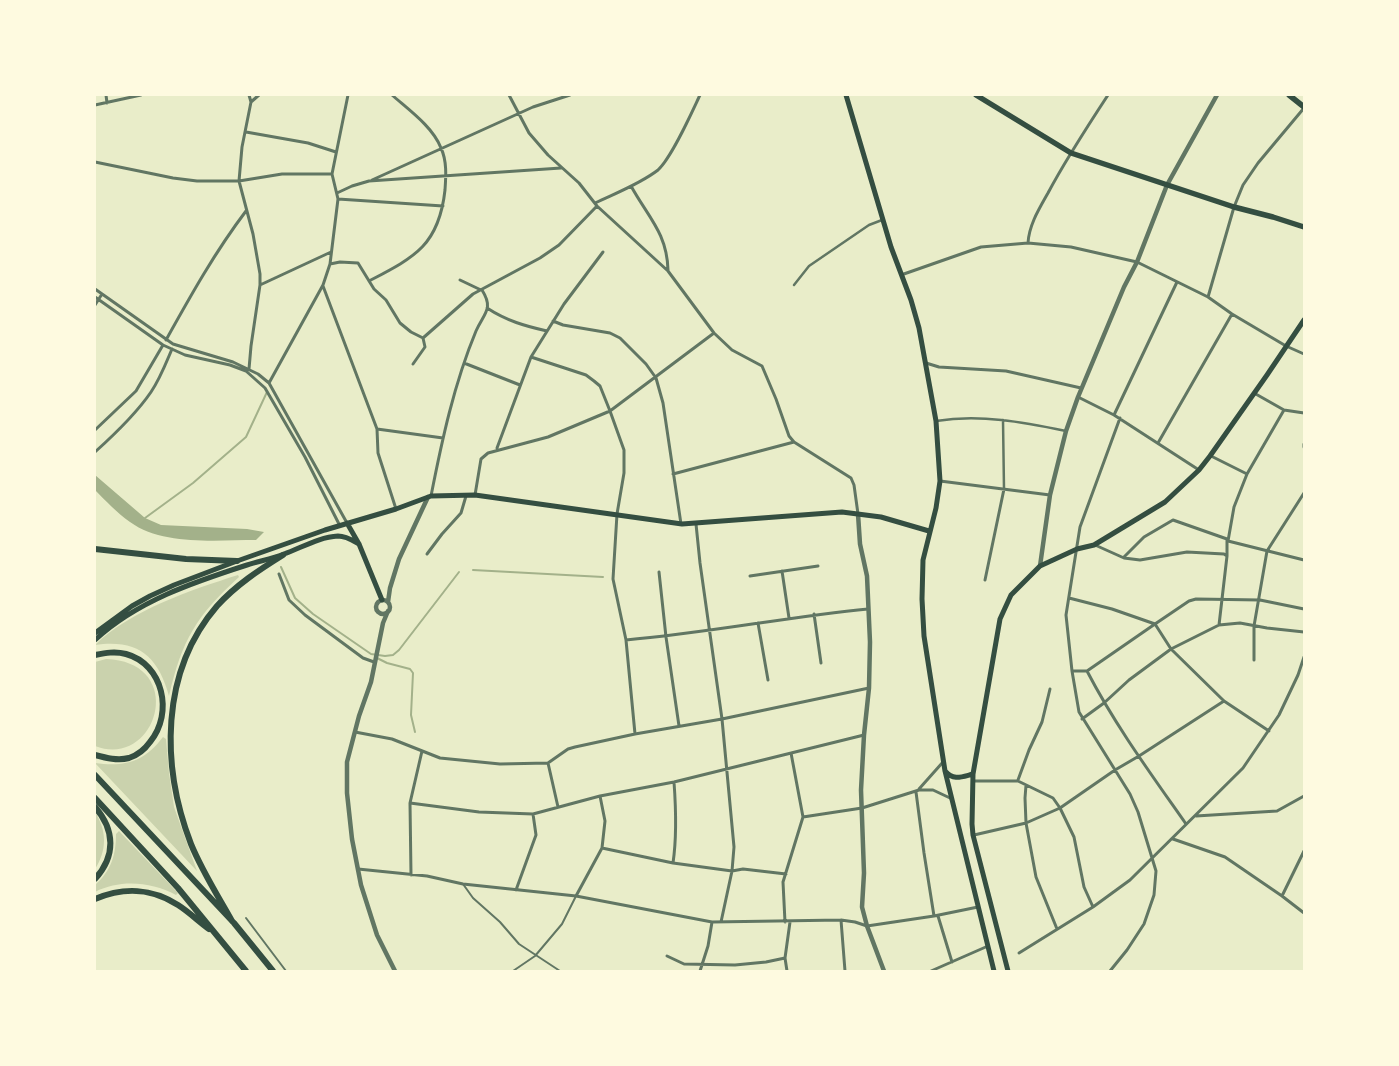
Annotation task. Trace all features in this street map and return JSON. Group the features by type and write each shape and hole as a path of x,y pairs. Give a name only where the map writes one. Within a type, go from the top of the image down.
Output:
{"highway":[{"path":"95,548 177,558 236,561"},
{"path":"233,922 209,881 185,827 177,793 170,748 171,712 174,692 188,652 208,618 218,605 252,575 283,555"},
{"path":"95,654 110,652 126,654 139,660 157,679 162,692 163,715 158,732 143,750 128,758 118,759 95,755"},
{"path":"95,775 233,922 272,971"},
{"path":"95,798 178,888 246,971"},
{"path":"95,807 108,827 110,842 109,853 102,871 95,879"},
{"path":"95,899 117,891 147,892 162,896 178,905 214,932"}],"main road":[{"path":"846,95 891,247 911,300 919,328 936,421 940,481 936,508 923,560 922,599 924,636 950,798 994,971"},
{"path":"976,95 1071,153 1234,207 1304,227"},
{"path":"1289,95 1304,108"},
{"path":"1008,971 973,835 972,824 972,781 1000,619 1012,595 1040,566 1078,549 1094,545 1165,502 1199,470 1304,320"},
{"path":"95,633 108,622 150,596 236,561 347,523 396,509 429,496 475,495 682,524 842,512 881,516 929,531"},
{"path":"347,523 359,544 385,601"},
{"path":"95,640 122,618 172,592 247,565 283,555 325,538 345,537 359,544"},
{"path":"945,771 950,776 956,778 973,774"}],"street":[{"path":"106,95 108,104"},
{"path":"95,105 108,104 141,95"},
{"path":"249,369 260,285 253,234 239,181 251,102 250,95"},
{"path":"251,102 259,95"},
{"path":"269,384 323,285 330,264 338,200 332,174 348,95"},
{"path":"370,281 415,255 428,241 436,228 443,206 446,176 442,148 434,135 392,95"},
{"path":"509,95 529,133 561,168 579,182 596,204 668,271 714,333 732,350 762,366 794,442 851,478 854,485 860,544 867,576 870,642 870,688 864,735 861,790 864,873 862,907 884,971"},
{"path":"337,193 369,181 540,104 570,95"},
{"path":"423,338 473,294 540,258 559,245 596,204 658,169 681,133 700,95"},
{"path":"1028,243 1028,234 1036,214 1071,153 1108,95"},
{"path":"1040,566 1050,495 1066,431 1081,388 1124,287 1137,262 1167,185 1217,95"},
{"path":"1208,297 1234,207 1244,184 1304,108"},
{"path":"246,132 308,143 336,152"},
{"path":"95,162 178,179 197,181 239,181 282,174 332,174"},
{"path":"369,181 561,168"},
{"path":"630,186 657,226 668,257 668,271"},
{"path":"338,200 443,206"},
{"path":"166,340 201,276 246,211"},
{"path":"794,285 809,266 869,225 884,220"},
{"path":"901,275 980,247 1028,243 1071,247 1137,262 1208,297 1232,314 1286,346 1304,354"},
{"path":"260,285 332,252"},
{"path":"497,449 531,357 553,321 603,252"},
{"path":"330,264 340,262 358,263 374,290 386,300 400,323 411,332 423,338"},
{"path":"383,623 376,607 385,601 399,559 429,496 464,363 480,320 488,308 487,298 482,290 460,280"},
{"path":"1114,414 1177,282"},
{"path":"323,285 377,429 378,453 396,509"},
{"path":"95,289 173,344 233,362 249,369 269,384 347,523"},
{"path":"95,305 97,299 102,294"},
{"path":"97,299 163,345 185,355 246,372 265,388 305,457 340,526"},
{"path":"488,308 503,318 518,324 547,331"},
{"path":"1158,442 1232,314"},
{"path":"553,321 563,325 610,333 620,338 646,364 656,378 663,403 682,524"},
{"path":"475,495 481,459 488,452 548,437 610,411 714,333"},
{"path":"412,364 425,347 423,338"},
{"path":"95,430 136,391 163,345"},
{"path":"95,452 144,402 172,349"},
{"path":"531,357 586,375 594,380 600,386 624,450 624,473 618,514 613,579 626,640 635,734"},
{"path":"464,363 520,385"},
{"path":"926,363 939,367 1006,371 1081,388"},
{"path":"1254,393 1284,410 1304,413"},
{"path":"1078,397 1114,414 1199,470"},
{"path":"1219,624 1228,540 1234,507 1247,474 1284,410"},
{"path":"936,421 953,418 1003,420 1066,431"},
{"path":"1110,971 1144,924 1154,895 1156,870 1138,812 1130,794 1079,712 1066,615 1080,527 1120,418"},
{"path":"985,580 1004,489 1003,420"},
{"path":"377,429 444,438"},
{"path":"673,474 794,442"},
{"path":"1210,456 1247,474"},
{"path":"940,481 1050,495"},
{"path":"1254,660 1254,626 1267,551 1304,493"},
{"path":"427,554 461,513 466,495"},
{"path":"1124,558 1144,537 1173,520 1228,540 1304,560"},
{"path":"696,524 728,769 734,847 732,871 721,922"},
{"path":"1094,545 1124,558 1140,560 1187,552 1224,554 1227,556"},
{"path":"750,576 818,566"},
{"path":"782,571 789,618"},
{"path":"659,572 679,726"},
{"path":"278,574 289,600 305,615 363,658 374,662"},
{"path":"1069,598 1112,608 1155,624 1171,649 1224,701 1269,731"},
{"path":"1072,671 1087,671 1189,601 1196,599 1260,600 1304,609"},
{"path":"385,601 390,605 383,623 371,682 347,762 347,793 352,839 367,905 377,935 395,971"},
{"path":"626,640 666,637 814,614 868,609"},
{"path":"379,612 385,613 388,611"},
{"path":"814,614 821,663"},
{"path":"758,623 768,680"},
{"path":"1082,719 1104,703 1129,680 1171,649 1219,624 1240,623 1304,632"},
{"path":"1019,953 1093,907 1130,880 1243,768 1279,715 1298,676 1304,657"},
{"path":"1087,671 1104,703 1138,756 1186,824"},
{"path":"1298,676 1304,676"},
{"path":"355,732 392,739 440,758 500,764 548,763 575,747 870,688"},
{"path":"1018,781 1042,722 1050,690"},
{"path":"973,835 1026,823 1060,808 1115,770 1224,701"},
{"path":"410,804 479,812 533,814 600,796 674,782 864,735"},
{"path":"411,875 410,804 422,751"},
{"path":"784,922 783,882 802,817 791,753"},
{"path":"917,791 943,762"},
{"path":"548,763 558,807"},
{"path":"972,781 1018,781 1053,798 1074,837 1084,887 1093,907"},
{"path":"673,863 676,844 674,782"},
{"path":"1026,785 1026,823 1038,885 1057,929"},
{"path":"802,817 862,808 917,791 933,790 950,798"},
{"path":"917,791 936,916 952,962"},
{"path":"576,896 602,848 605,821 600,796"},
{"path":"1195,816 1278,811 1304,796"},
{"path":"516,890 536,835 533,814"},
{"path":"1173,839 1225,857 1304,913"},
{"path":"602,848 673,863 732,871 743,869 786,874"},
{"path":"1282,896 1304,852"},
{"path":"358,869 411,875 463,884 576,896 712,922 841,920 867,926 936,916 978,907"},
{"path":"841,920 845,971"},
{"path":"700,971 708,946 712,922"},
{"path":"787,971 785,958 790,922"},
{"path":"931,971 988,946"},
{"path":"667,956 684,964 735,965 785,958"}],"lane":[{"path":"463,884 473,898 500,922 519,944 534,956 560,971"},
{"path":"513,971 534,956 562,924 576,896"},
{"path":"246,918 286,971"}],"shaded area":[{"path":"95,475 145,518 161,525 247,529 264,532 256,540 208,541 174,538 143,530 121,515 95,490"},
{"path":"238,575 239,577 201,617 193,630 179,659 169,696 159,670 144,653 123,645 95,645 126,621 162,602"},
{"path":"106,659 132,665 148,677 155,694 155,713 148,730 135,743 117,749 95,746 95,662"},
{"path":"163,737 166,739 174,807 197,871 95,763 116,764 133,761 149,752"},
{"path":"95,812 102,826 104,840 102,855 95,869"},
{"path":"119,831 178,893 176,895 156,887 136,884 115,885 95,892 95,885 109,868 115,849 116,834"}],"waterway":[{"path":"145,518 193,483 246,437 267,392"},
{"path":"281,567 295,598 313,614 371,654 385,656 393,655 399,650 459,572"},
{"path":"473,570 603,577"},
{"path":"377,658 387,663 410,669 413,673 411,715 415,732"}]}
